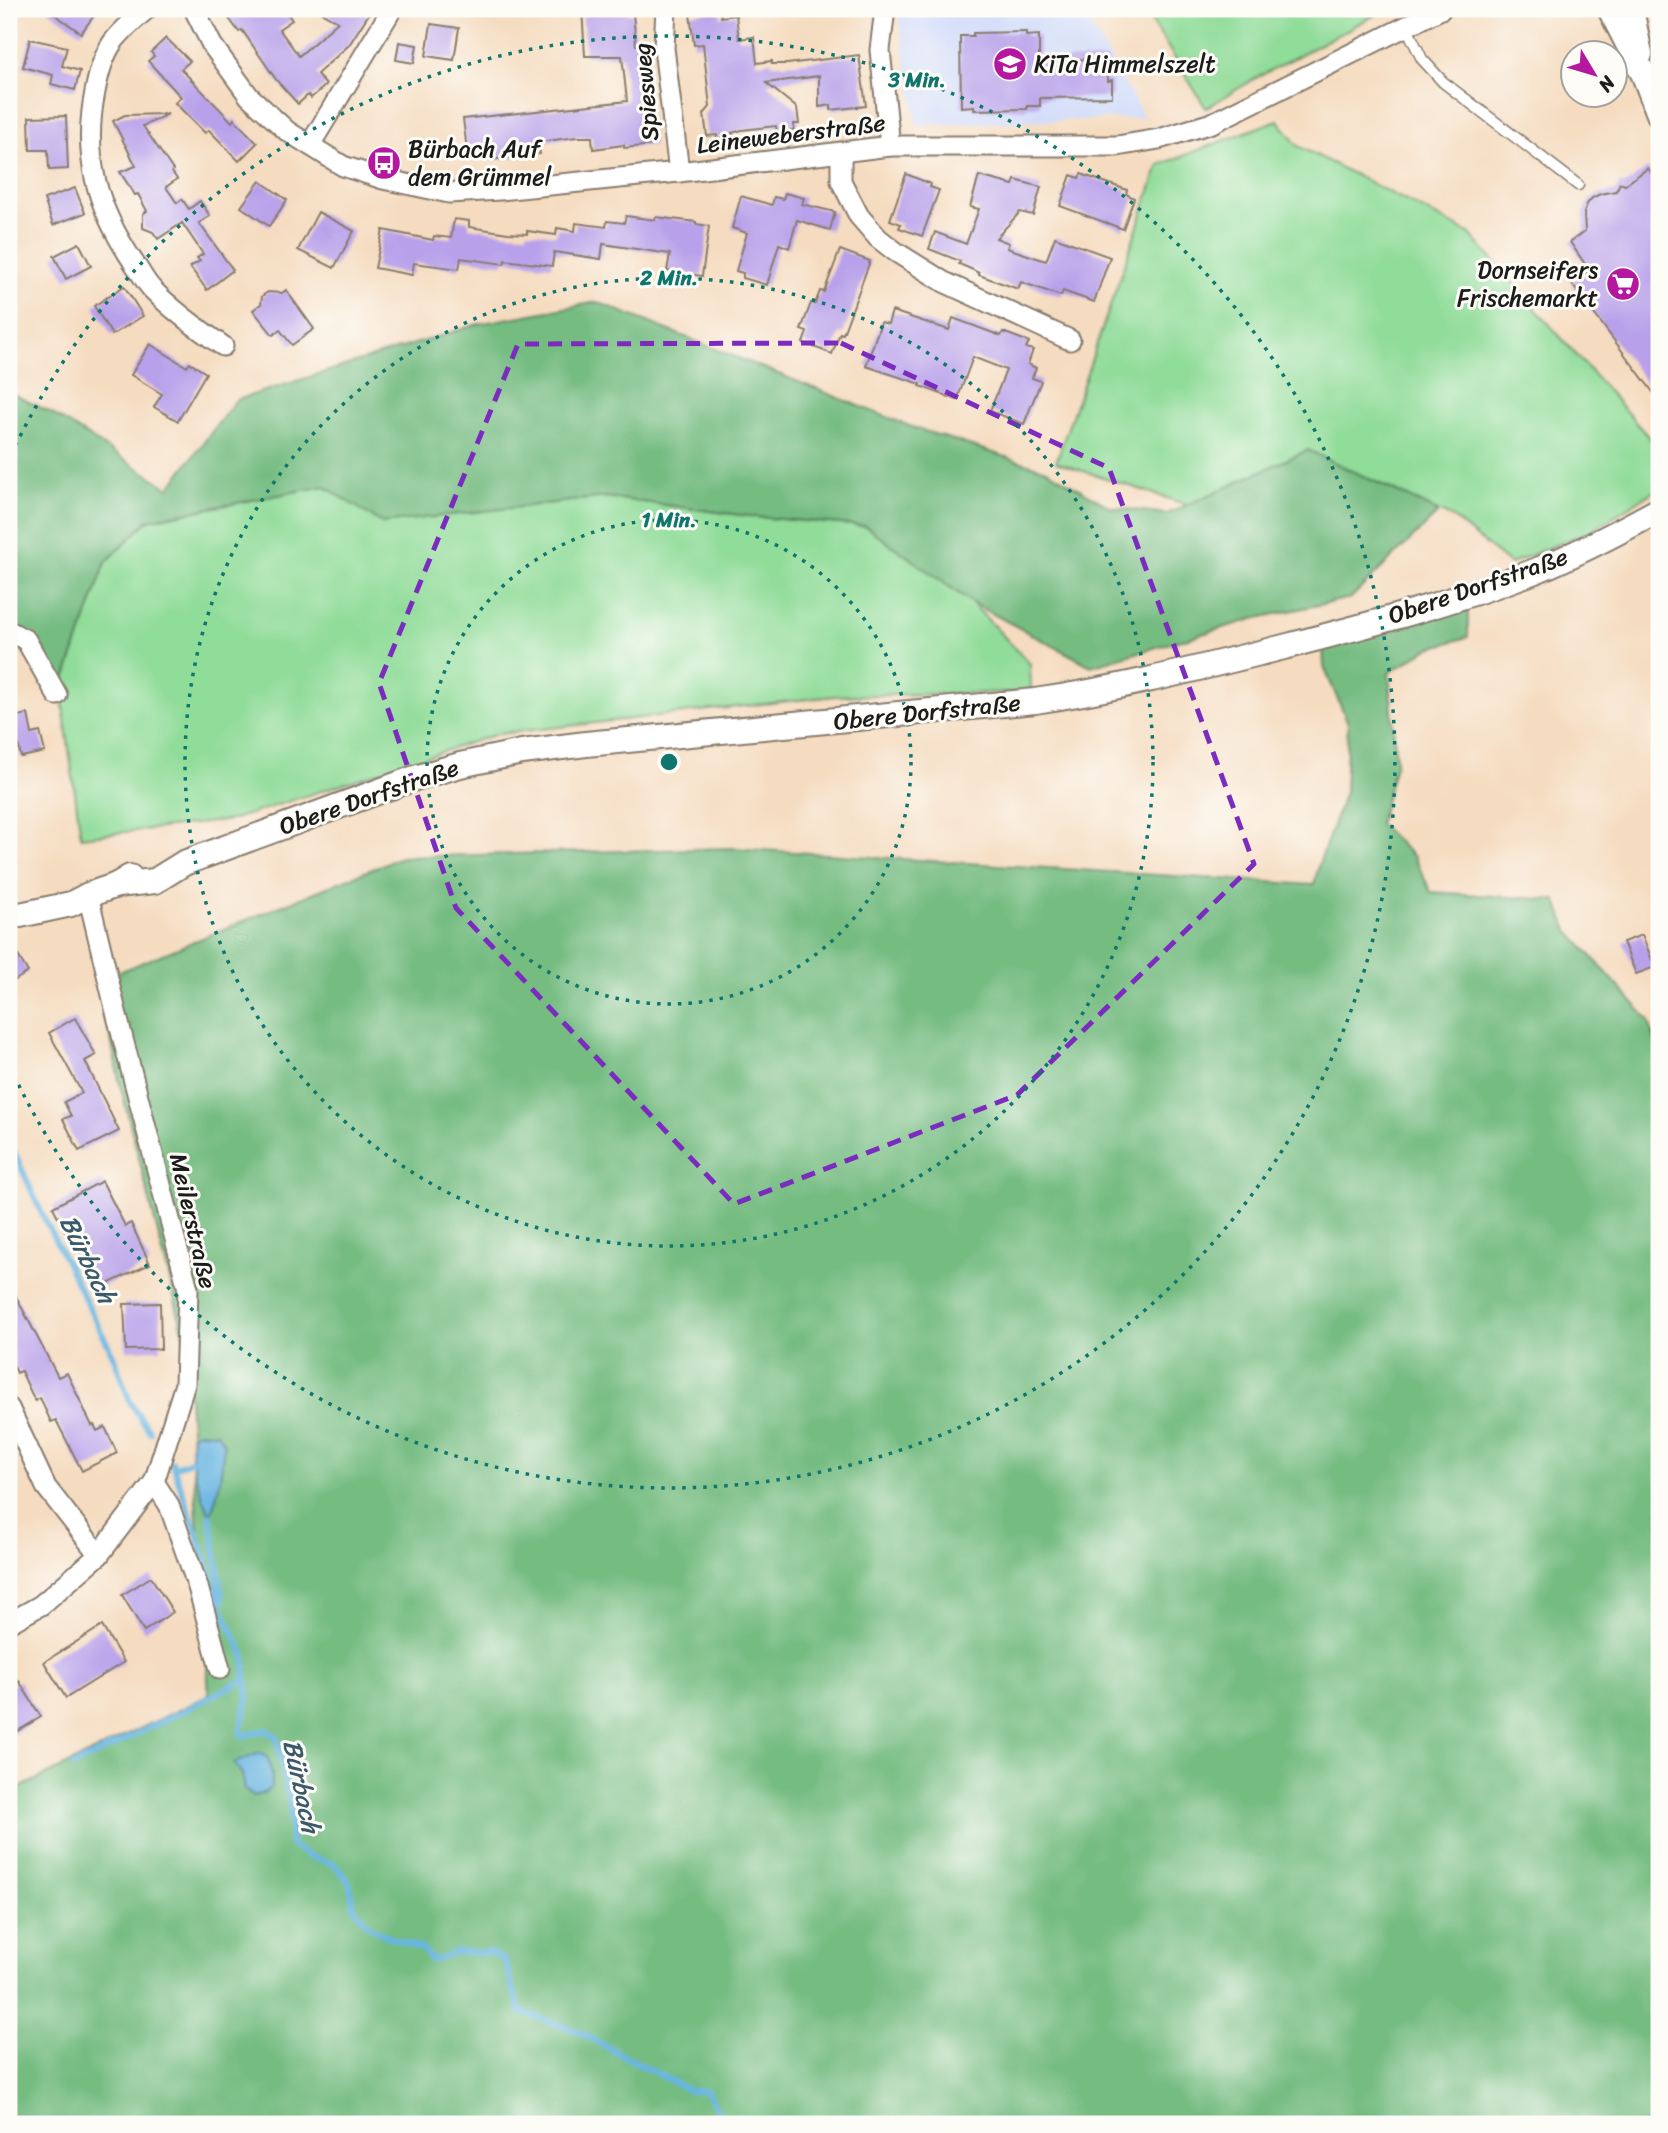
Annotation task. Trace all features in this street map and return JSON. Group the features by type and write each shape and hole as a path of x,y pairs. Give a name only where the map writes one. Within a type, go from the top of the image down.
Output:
{"street":[{"path":"147,9 112,43 98,75 90,119 91,159 95,178 107,218 118,240 151,288 198,329 223,346"},
{"name":"Leineweberstraße","path":"194,9 212,44 249,96 287,131 343,166 383,179 449,193 679,172 890,146 1117,146 1160,139 1212,123 1441,9"},
{"path":"310,145 392,9"},
{"name":"Spiesweg","path":"666,9 664,48 679,172"},
{"path":"886,9 880,50 890,146"},
{"path":"1610,9 1644,75 1659,114"},
{"path":"1631,9 1644,75"},
{"path":"841,153 841,181 859,216 878,238 904,258 944,282 1070,340"},
{"name":"Obere Dorfstraße","path":"9,914 20,915 71,904 117,885 149,866 184,863 415,778 522,752 1035,701 1086,694 1198,669 1381,620 1490,587 1587,548 1659,510"},
{"path":"9,631 26,640 57,695"},
{"name":"Obere Dorfstraße","path":"9,901 44,894 88,895"},
{"name":"Meilerstraße","path":"9,1623 41,1605 99,1555 154,1482 185,1384 188,1289 88,895"},
{"path":"9,1408 47,1487 99,1555"},
{"path":"154,1482 169,1505 186,1552 220,1669"}],"lane":[{"path":"1406,26 1422,59 1443,82 1578,185"}],"highlighted area":[{"path":"841,343 1109,468 1254,864 1017,1095 734,1204 456,908 379,683 518,344"}],"shaded area":[{"name":"KiTa Himmelszelt","path":"897,9 1081,9 1145,118 917,125"}],"green space":[{"path":"1144,9 1386,9 1254,79 1206,108"},
{"path":"1278,120 1298,146 1469,233 1659,449 1659,488 1592,530 1510,564 1453,518 1308,450 1188,505 1056,462 1159,165"},
{"path":"597,302 912,427 1047,470 1110,507 1167,514 1308,450 1439,512 1351,598 1257,618 1091,666 972,603 865,526 756,517 605,497 382,523 324,486 148,520 106,562 61,690 9,615 9,392 50,412 169,488 236,400 478,324"},
{"path":"324,486 382,523 605,497 756,517 865,526 972,603 1030,664 1031,692 835,696 497,734 231,820 81,837 61,690 106,562 149,520"},
{"path":"1468,611 1468,637 1427,649 1389,673 1396,762 1379,824 1414,857 1431,892 1556,900 1568,930 1648,1019 1659,1052 1659,2124 9,2124 9,1793 209,1695 185,1340 119,1080 99,980 401,857 732,848 1314,885 1345,792 1348,723 1324,667 1323,643 1416,613"}],"water":[{"path":"197,1432 217,1433 224,1443 218,1488 210,1515 199,1487 192,1454 192,1435"},
{"path":"259,1753 268,1758 272,1775 271,1787 264,1793 253,1796 245,1790 242,1774 234,1763"}],"building":[{"path":"47,9 99,9 81,33"},
{"path":"222,9 284,9 292,20 279,29 299,56 338,22 316,9 372,9 349,45 317,74 326,85 311,98 308,95 298,104 277,81 242,30 239,32"},
{"path":"582,9 625,9 625,13 633,13 636,45 645,44 646,67 642,68 646,114 650,113 654,145 593,149 592,137 577,137 538,142 540,154 490,160 488,148 467,150 463,119 627,101 622,56 585,56"},
{"path":"720,10 721,17 736,15 739,39 754,37 757,63 772,61 772,64 787,64 859,55 866,106 831,110 831,105 819,107 819,76 766,83 797,108 799,124 793,124 794,130 777,132 776,126 742,130 732,133 733,137 717,139 717,135 707,136 704,114 710,107 703,44 694,45 690,14"},
{"path":"431,24 459,28 454,60 426,56"},
{"path":"1026,32 1026,36 1039,35 1039,60 1107,59 1108,81 1112,80 1112,97 1040,98 1040,106 1027,106 1027,109 974,110 974,106 961,107 960,36 973,36 973,33"},
{"path":"166,38 190,61 181,69 232,122 234,119 257,143 239,161 209,130 205,133 175,103 181,97 148,61 154,56 151,52"},
{"path":"30,39 67,47 62,66 80,71 75,90 51,84 53,75 23,67"},
{"path":"399,42 417,45 414,63 396,60"},
{"path":"168,114 143,126 177,179 166,187 177,203 182,199 189,209 200,201 210,216 199,223 233,270 207,290 190,267 200,261 197,258 203,254 182,223 158,239 153,232 143,228 143,214 147,211 138,194 135,195 120,172 136,166 113,121 125,115"},
{"path":"66,116 68,169 49,170 48,150 30,150 29,117"},
{"name":"Dornseifers Frischemarkt","path":"1648,168 1659,184 1659,400 1571,283 1589,270 1570,242 1585,231 1584,213 1587,204 1600,194 1616,191 1620,183 1625,185"},
{"path":"906,174 939,190 922,236 899,228 901,224 890,220"},
{"path":"1081,174 1127,190 1126,194 1134,198 1123,229 1060,206 1071,175 1079,178"},
{"path":"979,176 1013,185 1015,180 1041,187 1033,215 1020,212 996,238 1009,243 1007,248 1046,261 1055,237 1110,257 1094,302 1063,291 1061,296 1021,282 1018,289 979,275 959,264 960,261 929,249 935,232 966,244 979,209 970,207"},
{"path":"260,181 287,200 269,226 241,207"},
{"path":"75,188 85,213 53,225 44,199"},
{"path":"785,193 804,198 802,204 835,212 830,230 797,220 789,248 779,244 767,285 743,278 743,273 736,271 747,233 732,228 741,196 772,205 774,197 783,199"},
{"path":"318,212 354,231 334,268 298,250"},
{"path":"626,216 655,220 656,217 709,226 702,276 667,271 670,254 603,244 601,259 554,252 552,266 505,260 504,264 461,258 459,269 414,263 412,275 375,268 383,230 433,240 434,236 451,238 454,219 469,221 469,227 508,233 527,234 527,231 556,235 557,228 575,231 576,223 606,227 607,221 624,223"},
{"path":"79,243 91,266 66,279 54,256"},
{"path":"840,250 870,261 843,334 840,333 832,354 803,343 807,332 801,330 811,303 815,304 820,291 824,292"},
{"path":"124,286 143,316 112,335 94,306"},
{"path":"286,290 314,329 292,345 280,330 273,335 253,310 261,304 262,296 268,292 282,293"},
{"path":"892,311 949,330 953,318 1001,336 1003,332 1029,342 1026,348 1033,350 1028,364 1036,368 1032,378 1041,381 1024,424 990,411 1006,370 973,357 957,400 920,386 921,384 866,366 881,322 888,324"},
{"path":"150,344 187,367 190,363 206,373 178,421 154,407 162,394 131,375"},
{"path":"28,714 32,734 40,732 45,752 21,757 12,717"},
{"path":"1642,935 1655,967 1636,974 1623,942"},
{"path":"9,941 28,972 9,984"},
{"path":"75,1018 96,1055 85,1061 119,1131 79,1151 63,1119 71,1116 64,1102 82,1093 49,1033"},
{"path":"102,1181 125,1226 131,1223 150,1264 97,1289 71,1234 67,1235 53,1207"},
{"path":"9,1283 58,1377 67,1373 92,1426 94,1425 97,1431 105,1427 117,1453 82,1471 56,1420 51,1422 40,1398 35,1401 21,1371 17,1373 9,1357"},
{"path":"160,1303 161,1349 126,1350 124,1304"},
{"path":"151,1577 173,1612 144,1631 122,1595"},
{"path":"102,1626 124,1662 66,1698 44,1662"},
{"path":"19,1681 41,1717 9,1736 9,1687"}],"waterway":[{"name":"Bürbach","path":"9,1140 41,1212 113,1355 130,1402 150,1432"},
{"path":"174,1467 194,1460"},
{"name":"Bürbach","path":"172,1462 225,1616 244,1655 248,1698 240,1733 243,1736 265,1730 276,1736 290,1804 291,1845 309,1856 334,1864 349,1882 354,1907 369,1926 386,1936 422,1949 433,1961 456,1952 492,1953 505,1961 520,2011 579,2032 690,2091 707,2091 720,2117 735,2124"},
{"path":"210,1515 223,1600"},
{"path":"73,1766 246,1679"}],"place":[{"name":"KiTa Himmelszelt","path":"1010,64"},
{"name":"Bürbach Auf dem Grümmel","path":"384,163"},
{"name":"Dornseifers Frischemarkt","path":"1623,284"}]}
